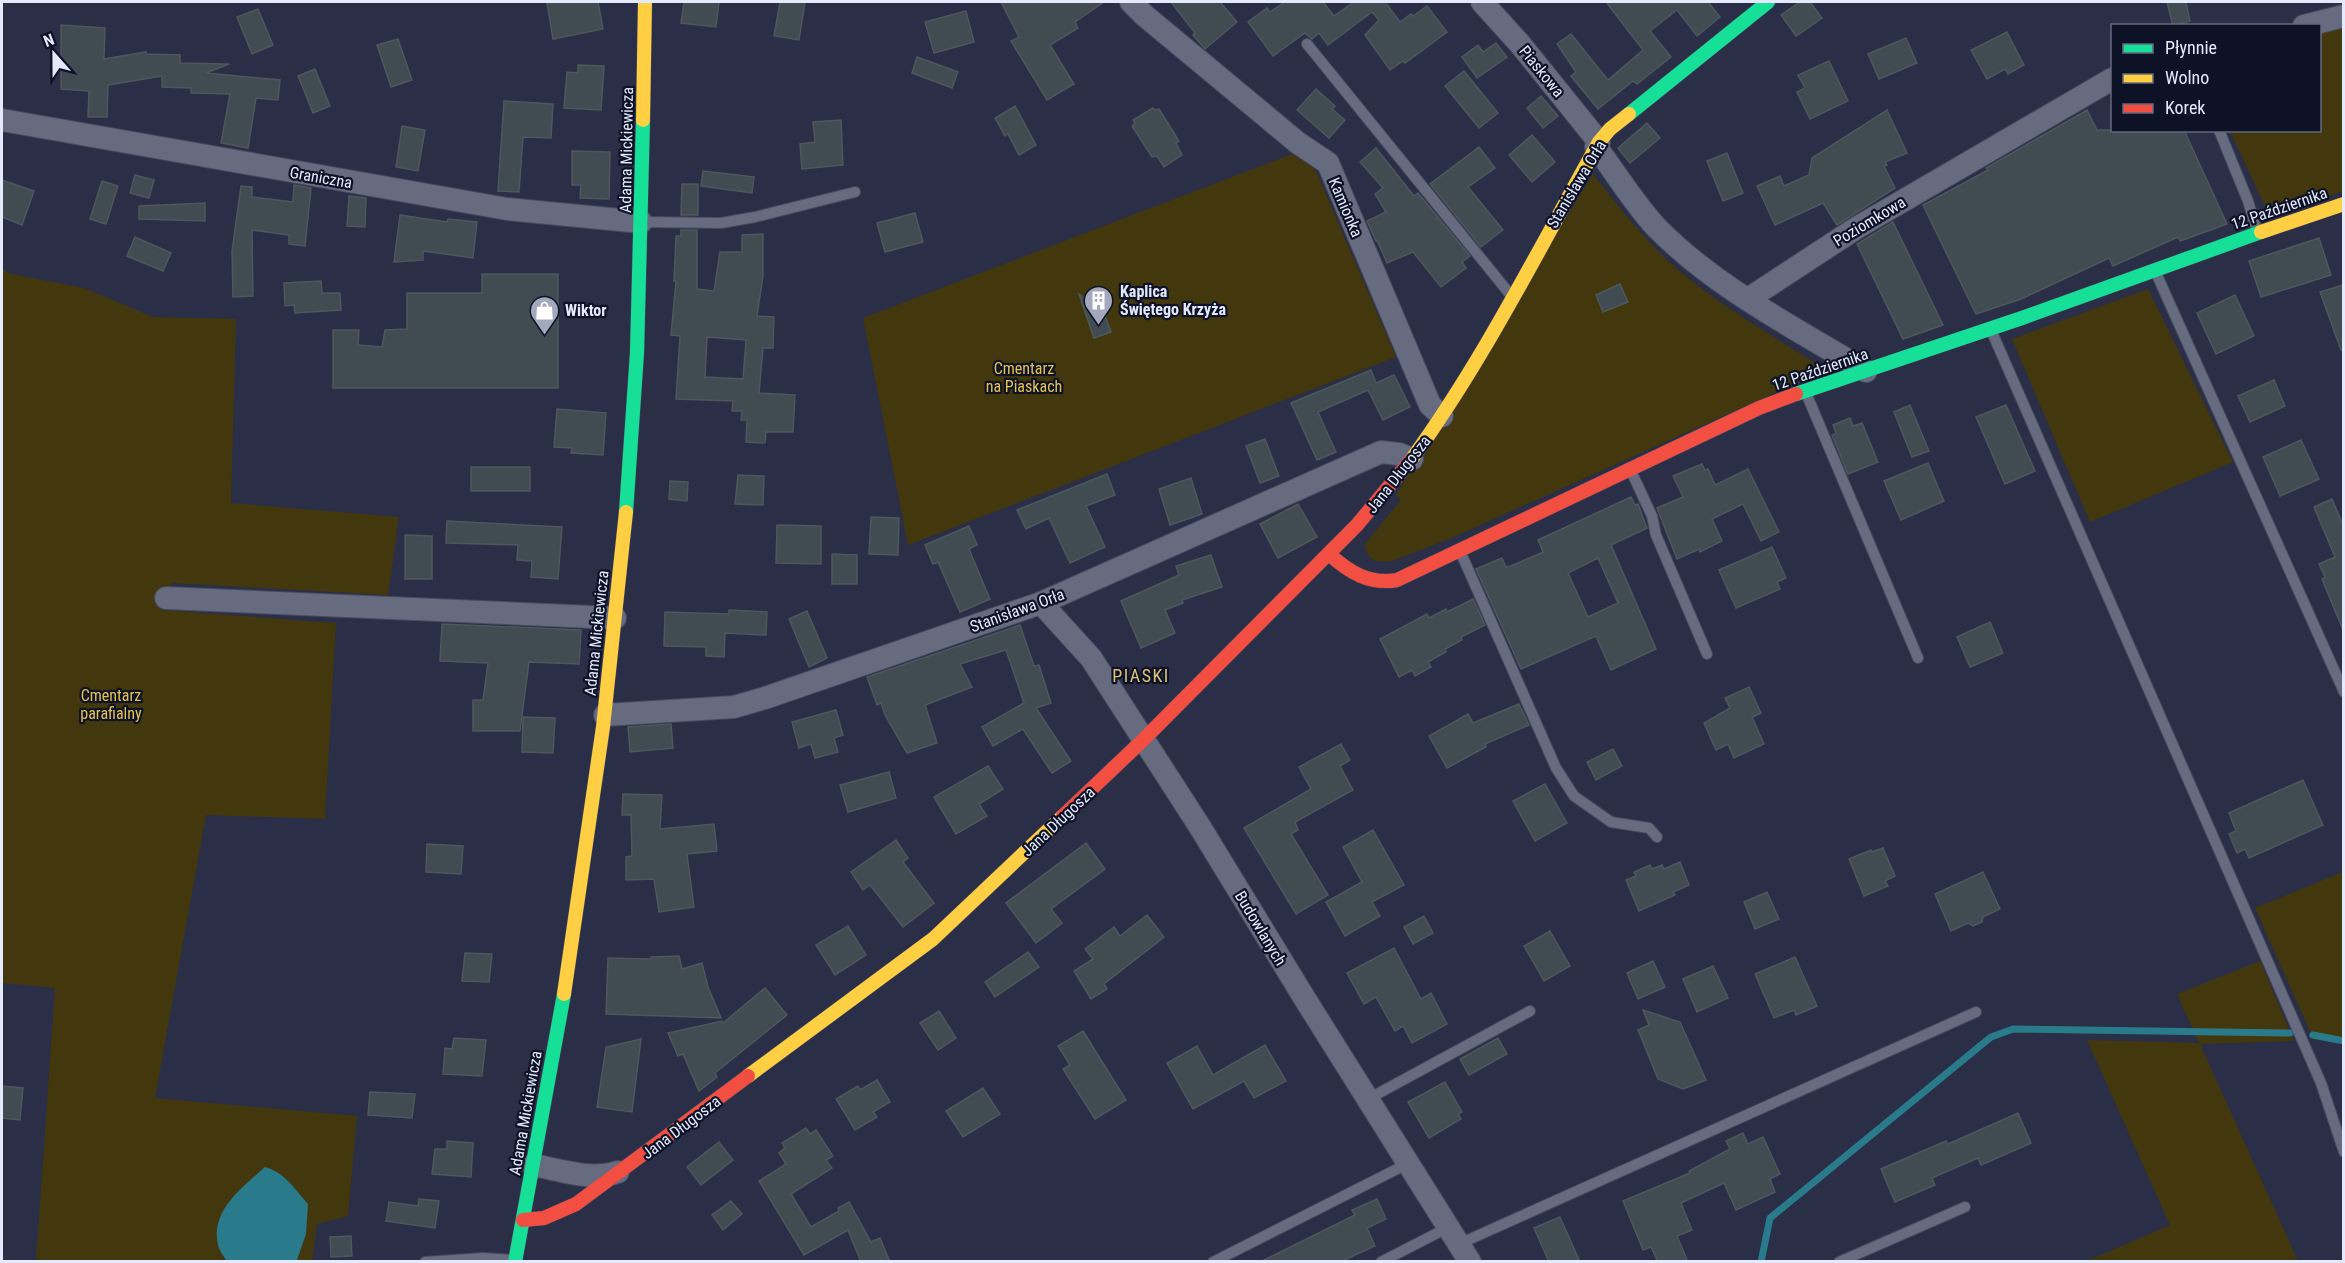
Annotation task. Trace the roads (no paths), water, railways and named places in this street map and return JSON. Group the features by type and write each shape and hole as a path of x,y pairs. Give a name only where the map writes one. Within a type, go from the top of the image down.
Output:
{"street":[{"name":"Adama Mickiewicza","path":"515,1261 572,946 605,715 633,406 641,222 645,2"},
{"name":"Kamionka","path":"1131,2 1289,135 1328,164 1430,405 1442,416"},
{"name":"Piaskowa","path":"1482,2 1520,44 1598,145 1657,227 1706,270 1748,299"},
{"name":"Stanisława Orła","path":"1442,416 1598,145 1611,129 1768,2"},
{"path":"2312,24 2343,16"},
{"name":"Poziomkowa","path":"1748,299 1858,227 2111,80"},
{"name":"Graniczna","path":"2,120 507,209 641,222"},
{"name":"12 Października","path":"1329,554 1348,570 1376,583 1387,583 1409,576 1760,408 1991,329 2257,232 2343,204"},
{"path":"1748,299 1866,370"},
{"name":"Jana Długosza","path":"523,1220 544,1218 576,1204 933,939 1143,740 1329,554 1378,502 1442,416"},
{"name":"Stanisława Orła","path":"605,715 734,707 1041,603 1381,452 1399,454 1412,459"},
{"path":"166,598 615,618"},
{"name":"Budowlanych","path":"1041,603 1091,658 1200,827 1460,1244"},
{"name":"Jana Długosza","path":"533,1165 588,1175 609,1175 623,1171"}],"lane":[{"path":"1307,44 1512,297"},
{"path":"2220,132 2248,201 2257,232"},
{"path":"641,222 721,223 755,217 855,192"},
{"path":"2155,270 2343,692"},
{"path":"1991,329 2321,1083 2343,1152"},
{"path":"1805,391 1918,658"},
{"path":"1630,471 1652,516 1656,535 1707,654"},
{"path":"1460,551 1556,768 1574,796 1611,822 1648,828 1658,837"},
{"path":"1368,1099 1530,1011"},
{"path":"1381,1262 1460,1244 1976,1012"},
{"path":"1213,1262 1409,1163"},
{"path":"1839,1262 1965,1206"},
{"path":"424,1262 483,1258 515,1261"}],"waterway":[{"path":"1761,1262 1770,1218 1991,1037 2013,1029 2290,1033"},
{"path":"2313,1035 2344,1041"}],"place":[{"name":"Kaplica Świętego Krzyża","path":"1099,326"},
{"name":"Wiktor","path":"544,336"}],"district":[{"name":"PIASKI","path":"1141,676"}],"park label":[{"name":"Cmentarz na Piaskach","path":"1024,377"},
{"name":"Cmentarz parafialny","path":"111,704"}]}
